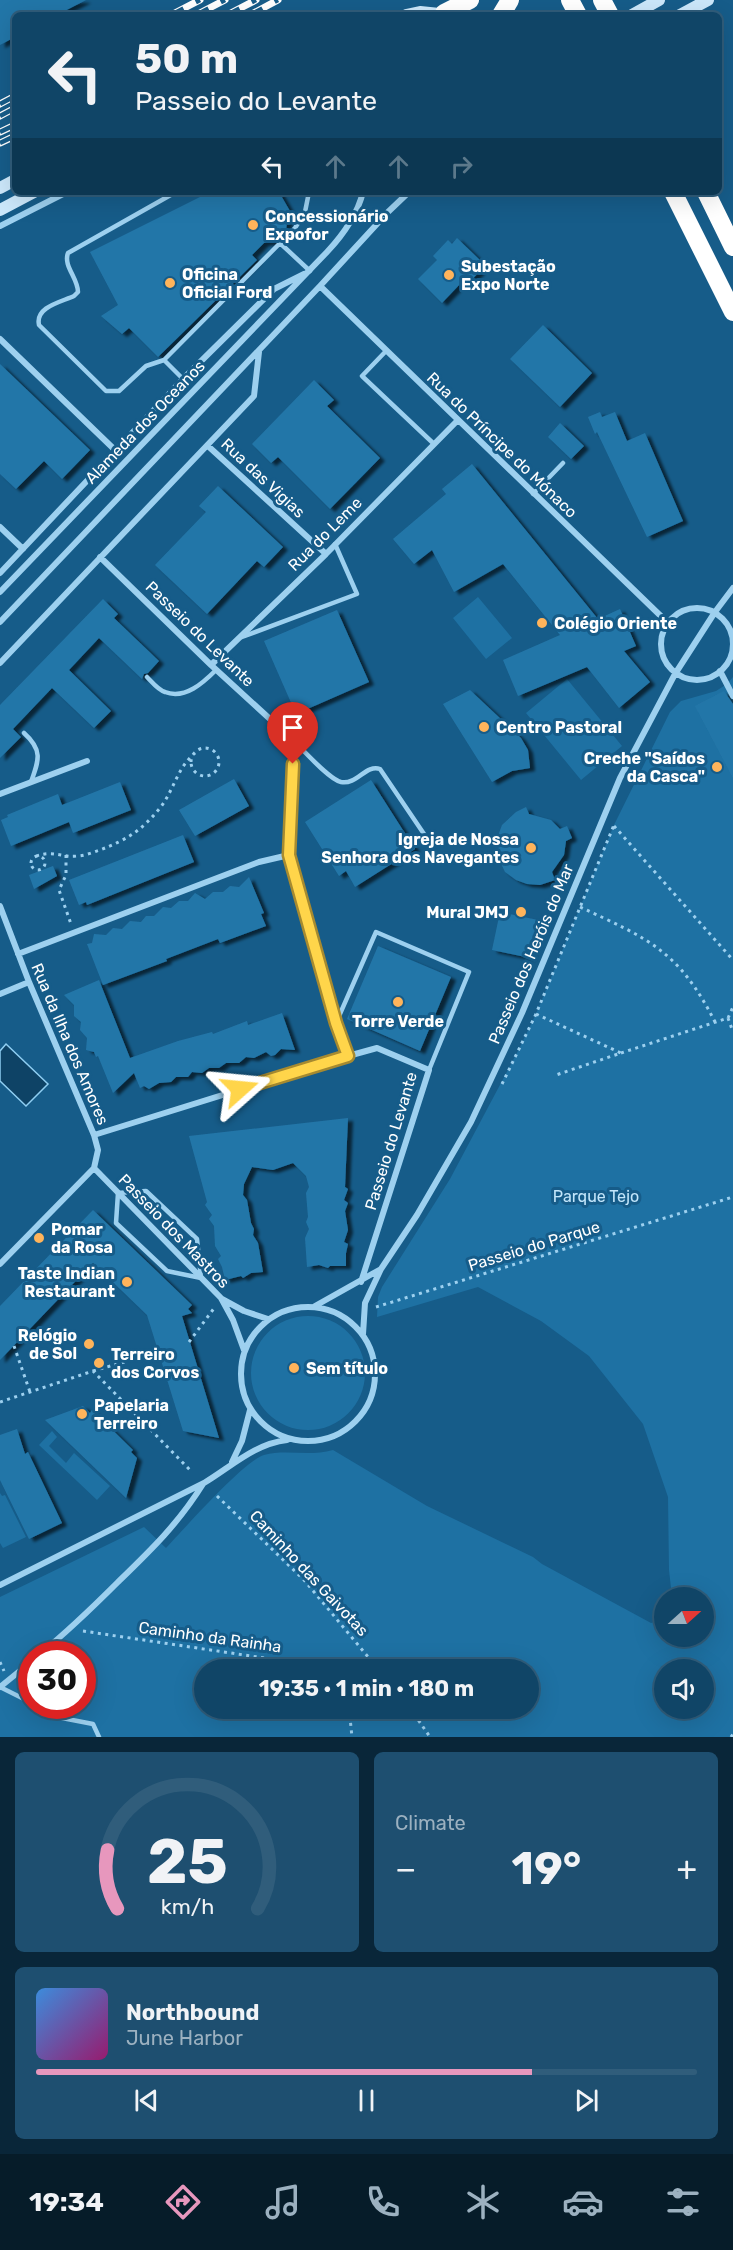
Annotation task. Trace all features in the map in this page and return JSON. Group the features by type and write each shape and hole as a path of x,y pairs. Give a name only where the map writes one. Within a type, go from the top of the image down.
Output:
{"highway":[{"path":"449,12 470,0"},
{"path":"674,195 733,312"},
{"path":"707,195 733,247"}],"main road":[{"path":"637,12 659,0"},
{"path":"686,12 708,0"},
{"path":"0,210 28,195"}],"street":[{"path":"0,226 60,195"},
{"name":"Alameda dos Oceanos","path":"0,592 310,271 342,235 355,214 362,195"},
{"name":"Alameda dos Oceanos","path":"0,622 388,212 407,195"},
{"name":"Alameda dos Oceanos","path":"0,573 183,379 274,289 310,271"},
{"name":"Rua do Príncipe do Mónaco","path":"320,286 667,622"},
{"path":"0,339 116,451"},
{"path":"0,663 254,396 259,350"},
{"name":"Rua do Leme","path":"214,667 236,639 326,554 457,421"},
{"name":"Rua das Vigias","path":"208,446 326,554"},
{"path":"0,526 23,549"},
{"name":"Passeio do Levante","path":"100,557 294,741"},
{"name":"Passeio dos Heróis do Mar","path":"363,1334 365,1304 381,1269 417,1215 471,1122 522,1013 620,778 675,674 733,588"},
{"path":"700,607 715,612 725,621 732,638 731,656 720,671 713,676 696,680 675,674 666,663 661,647 663,630 667,622 674,615 691,608 700,607"},
{"path":"720,671 733,696"},
{"path":"294,741 289,855 336,1023 348,1056"},
{"path":"0,794 87,761"},
{"path":"18,954 260,862 289,855"},
{"name":"Rua da Ilha dos Amores","path":"0,906 29,982 94,1135 98,1150 94,1168"},
{"path":"0,994 29,982"},
{"name":"Passeio do Levante","path":"94,1135 377,1048 429,1070 361,1282"},
{"path":"0,1264 94,1168"},
{"name":"Passeio dos Mastros","path":"94,1168 221,1298 233,1320 244,1350"},
{"path":"315,1306 342,1315 363,1334 374,1357 375,1382 368,1406 352,1426 331,1438 306,1442 274,1434 250,1410 242,1391 240,1373 244,1350 254,1333 268,1319 290,1308 315,1306 381,1269"},
{"path":"221,1298 244,1311 268,1319"},
{"path":"232,1462 242,1441 250,1410"},
{"path":"0,1586 204,1483 232,1462 271,1443 290,1439"},
{"path":"56,1641 159,1542 185,1512 204,1483"},
{"path":"0,1687 18,1672"}],"lane":[{"path":"171,195 68,253 66,262 78,285 78,292 41,311 37,319 39,325 106,391 119,392 146,366 164,360 281,244 305,212 308,195"},
{"path":"281,244 310,271"},
{"path":"386,351 362,376 434,444"},
{"path":"164,360 183,379"},
{"path":"533,494 563,463"},
{"path":"236,639 357,594 335,544"},
{"path":"147,676 166,693 182,693 200,686 214,667"},
{"path":"24,733 37,748 39,756 31,782"},
{"path":"294,741 338,781 351,781 370,769 375,767 380,769 424,834"},
{"path":"336,1023 376,932 469,972 429,1070"},
{"path":"146,1191 197,1239 201,1278 167,1271 116,1223 118,1193 146,1191"},
{"path":"0,1687 18,1696"},
{"path":"67,1719 93,1724 99,1737"}],"path":[{"path":"36,856 41,856 44,860 45,865 40,870 34,869 31,865 32,858 36,856 51,853 76,857 86,855 137,833 169,795 182,766 195,753 208,748 216,753 219,761 217,770 205,777 197,774 191,761 195,753"},
{"path":"605,816 733,960"},
{"path":"66,855 66,875 59,890 74,931"},
{"path":"580,907 633,932 667,954 696,986 715,1022"},
{"path":"733,1007 728,1018 733,1032"},
{"path":"536,1014 621,1053"},
{"path":"556,1075 728,1018"},
{"name":"Passeio do Parque","path":"365,1304 377,1307 733,1197"},
{"path":"189,1342 221,1298"},
{"path":"14,1346 30,1392"},
{"path":"0,1402 159,1352"},
{"path":"93,1371 190,1470"},
{"name":"Caminho das Gaivotas","path":"217,1496 304,1580 370,1659"},
{"name":"Caminho da Rainha","path":"70,1629 277,1659"},
{"path":"350,1719 352,1737"},
{"path":"418,1719 430,1737"}],"green space":[{"path":"478,597 512,638 486,659 453,618"},
{"name":"Parque Tejo","path":"733,677 733,1737 0,1737 0,1597 144,1527 166,1548 243,1469 264,1455 272,1453 315,1453 333,1450 427,1506 533,1557 651,1623 654,1622 654,1647 714,1647 714,1587 671,1587 668,1497 643,1424 589,1356 541,1321 478,1287 377,1317 378,1297 382,1287 450,1179 536,1014 614,825 670,712 681,701 716,691"},
{"path":"567,679 622,746 581,780 526,713"},
{"path":"308,1316 330,1320 349,1332 361,1351 365,1373 361,1395 349,1414 330,1426 308,1430 286,1426 267,1414 255,1395 251,1373 255,1351 267,1332 286,1320"},
{"path":"52,1431 57,1437 49,1446 66,1463 74,1453 110,1486 97,1500 39,1445"},
{"path":"0,1493 2,1496 5,1495 26,1537 3,1548 0,1543"}],"shaded area":[{"path":"6,1044 48,1084 26,1106 0,1081 0,1051"}],"building":[{"path":"0,0 86,0 63,12 12,12 12,39 0,45"},
{"name":"Oficina Oficial Ford","path":"204,195 281,195 294,218 287,222 286,231 275,242 264,243 252,255 257,260 158,357 129,328 122,334 101,316 118,305 90,252"},
{"name":"Subestação Expo Norte","path":"457,238 482,262 476,267 480,271 465,287 461,283 442,303 418,279 437,260 433,256 448,240 452,244"},
{"path":"543,325 592,373 560,407 510,359"},
{"path":"0,364 90,450 62,479 44,461 16,489 0,474"},
{"path":"314,380 334,400 327,406 380,458 330,509 278,457 271,463 252,444"},
{"path":"600,412 602,417 615,412 627,441 645,433 683,521 647,537 588,417"},
{"path":"560,423 584,446 571,459 548,437"},
{"path":"472,464 598,619 620,609 636,646 624,651 650,682 619,708 587,667 518,696 503,660 560,635 503,564 454,592 432,550 414,564 393,539 446,494 442,489"},
{"path":"218,486 283,547 264,567 257,561 207,614 155,565 206,512 199,506"},
{"path":"103,599 118,614 114,618 159,661 148,673 144,674 142,679 99,638 69,670 111,711 94,728 52,688 13,729 21,737 0,758 0,705"},
{"path":"337,610 369,682 296,714 264,641"},
{"name":"Centro Pastoral","path":"470,690 521,738 528,750 530,768 512,771 492,782 443,704"},
{"path":"724,691 733,704 733,778 695,706"},
{"path":"234,779 249,806 195,836 179,810"},
{"path":"371,780 415,849 355,887 346,871 339,876 305,822"},
{"path":"120,782 131,810 73,833 69,822 11,846 1,820 8,817 7,815 58,794 62,805"},
{"name":"Igreja de Nossa Senhora dos Navegantes","path":"526,807 529,814 551,820 560,829 567,826 572,838 566,841 564,855 552,872 555,880 540,885 516,880 505,872 497,855 495,844 502,825 516,812"},
{"path":"183,835 194,862 87,905 86,902 79,905 69,880"},
{"path":"53,866 57,876 34,889 29,875"},
{"path":"249,877 264,913 261,914 266,926 220,943 218,939 103,985 87,944 92,943 94,934 106,935 113,928 122,929 130,921 141,922 146,916 154,916 163,907 171,908 179,901 188,901 195,893 205,899 213,892 223,892 230,886 239,887"},
{"path":"500,912 538,920 530,958 492,950"},
{"name":"Torre Verde","path":"378,946 451,977 420,1051 347,1019"},
{"path":"99,980 130,1058 178,1041 212,1032 213,1034 247,1021 248,1025 282,1013 295,1050 281,1049 271,1056 266,1052 254,1058 246,1057 239,1063 226,1063 219,1068 209,1068 202,1073 192,1072 188,1077 176,1077 171,1082 159,1083 149,1089 144,1086 140,1088 134,1073 113,1093 98,1056 86,1050 87,1038 80,1030 81,1022 74,1016 74,1005 64,995"},
{"path":"348,1118 345,1187 348,1189 344,1200 348,1203 345,1211 348,1230 344,1242 348,1244 346,1266 307,1267 305,1238 309,1229 306,1222 308,1217 306,1193 309,1187 306,1176 293,1163 273,1170 252,1167 244,1184 243,1195 247,1200 263,1272 225,1280 218,1259 221,1256 215,1246 214,1226 209,1219 212,1215 205,1205 207,1202 189,1136"},
{"path":"93,1210 192,1305 188,1309 192,1313 182,1316 219,1438 183,1431 147,1315 93,1263 0,1360 0,1306"},
{"path":"83,1406 90,1413 92,1410 133,1450 131,1452 137,1458 126,1498 45,1420"},
{"path":"17,1429 25,1454 28,1452 62,1523 29,1539 0,1480 0,1435"}],"railway":[{"path":"177,12 200,0"},
{"path":"202,12 225,0"},
{"path":"233,12 256,0"},
{"path":"256,12 278,0"},
{"path":"0,104 12,98"},
{"path":"0,116 12,110"},
{"path":"0,132 12,126"},
{"path":"0,143 12,137"}],"place":[{"name":"Concessionário Expofor","path":"253,225"},
{"name":"Subestação Expo Norte","path":"449,275"},
{"name":"Oficina Oficial Ford","path":"170,283"},
{"name":"Colégio Oriente","path":"542,623"},
{"name":"Centro Pastoral","path":"484,727"},
{"name":"Creche \"Saídos da Casca\"","path":"717,767"},
{"name":"Igreja de Nossa Senhora dos Navegantes","path":"531,848"},
{"name":"Mural JMJ","path":"521,912"},
{"name":"Torre Verde","path":"398,1002"},
{"name":"Pomar da Rosa","path":"39,1238"},
{"name":"Taste Indian Restaurant","path":"127,1282"},
{"name":"Relógio de Sol","path":"89,1344"},
{"name":"Terreiro dos Corvos","path":"99,1363"},
{"name":"Sem título","path":"294,1368"},
{"name":"Papelaria Terreiro","path":"82,1414"}],"route":[{"path":"240,1089 348,1056 336,1023 289,855 293,764"}]}
